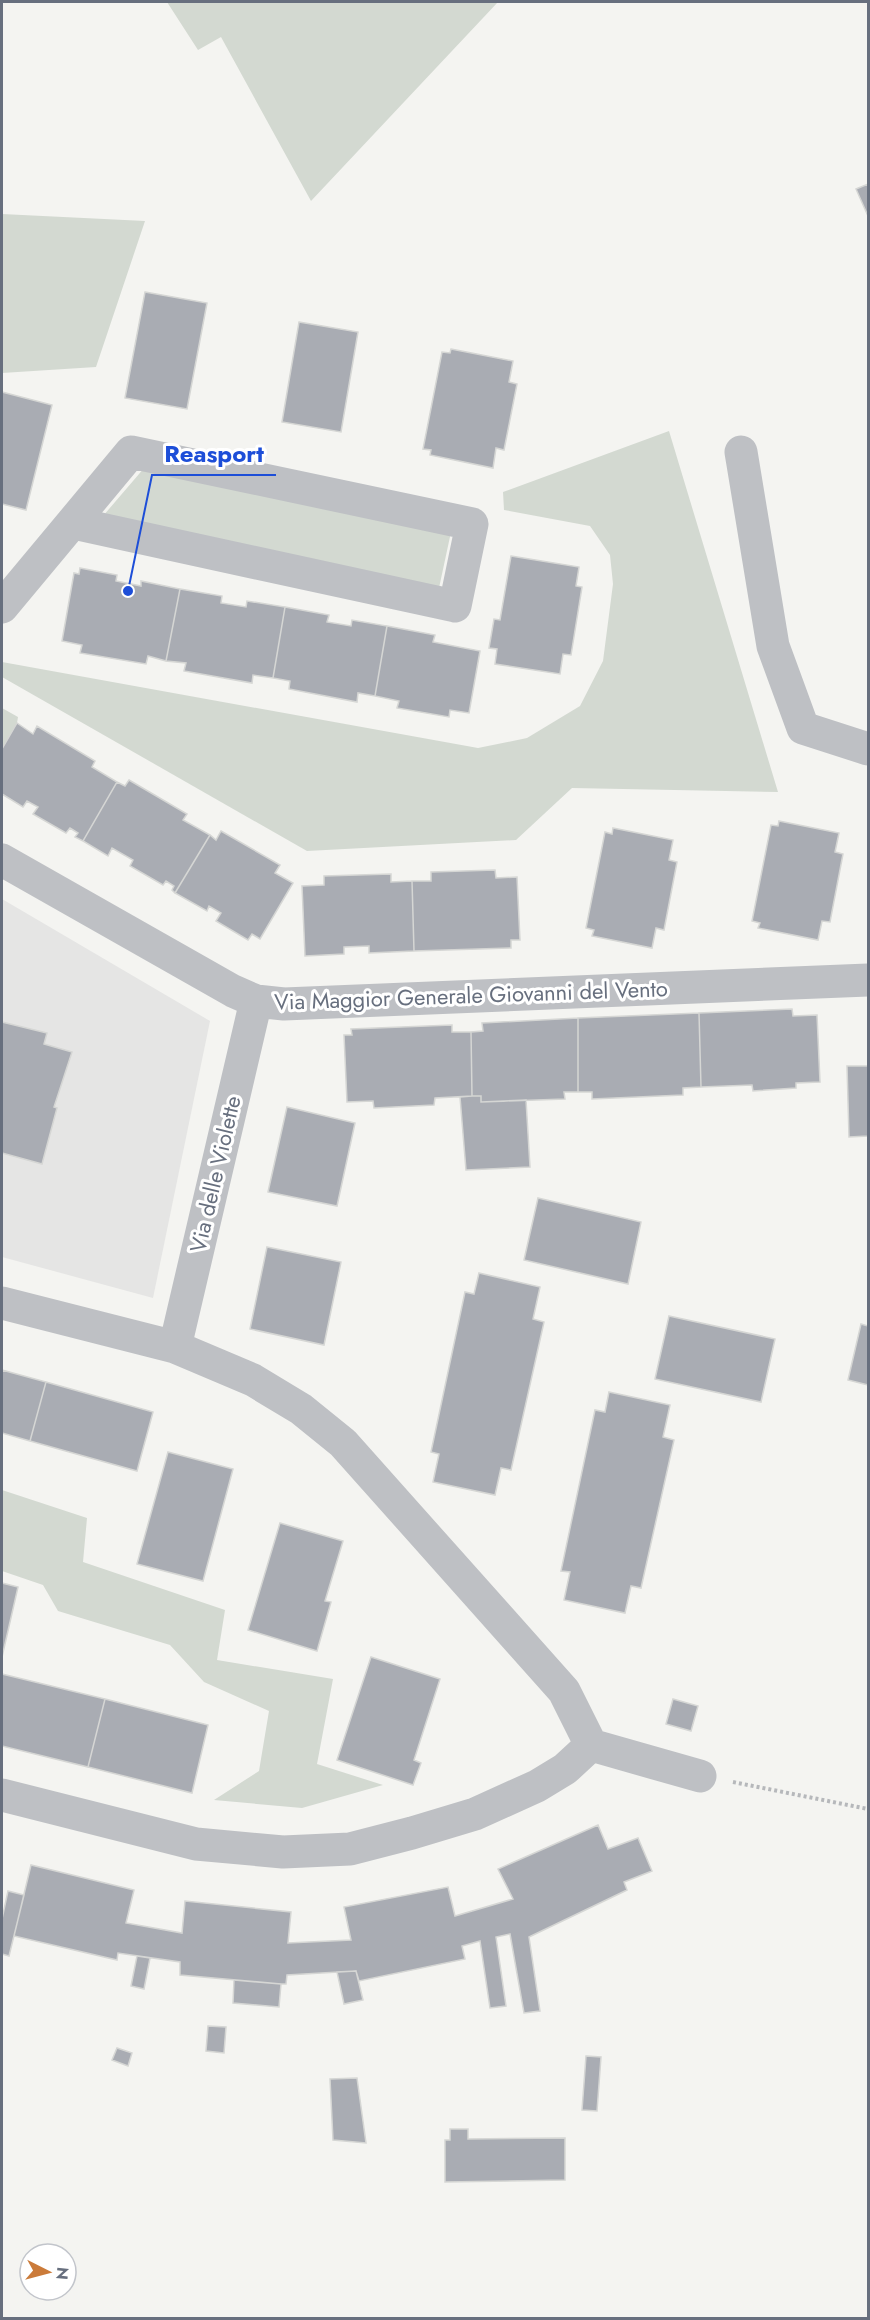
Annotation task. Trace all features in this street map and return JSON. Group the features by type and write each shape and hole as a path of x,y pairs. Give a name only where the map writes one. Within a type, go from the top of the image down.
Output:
{"street":[{"path":"2,607 131,452 472,524 455,606 73,524"},
{"path":"741,452 773,646 803,728 868,749"},
{"name":"Via Maggior Generale Giovanni del Vento","path":"2,860 233,991 256,1001 284,1004 868,980"},
{"name":"Via delle Violette","path":"175,1347 256,1001"},
{"path":"2,1303 175,1347 253,1380 301,1409 342,1443 564,1691 591,1746 700,1776"},
{"path":"2,1795 196,1844 284,1852 350,1849 475,1814 537,1786 566,1769 591,1746"}],"path":[{"path":"700,1776 868,1809"}],"shaded area":[{"path":"167,2 498,2 311,201 221,37 198,50"},
{"path":"2,214 145,221 96,367 2,373"},
{"path":"669,431 778,792 572,788 516,840 307,851 2,677 2,662 478,748 527,738 580,706 603,661 613,584 610,555 590,526 504,510 503,492"},
{"path":"145,467 451,532 439,588 103,516"},
{"path":"2,708 18,717 2,749"},
{"path":"2,899 210,1021 153,1298 2,1257"},
{"path":"2,1490 87,1518 83,1562 225,1610 217,1660 333,1679 317,1764 383,1785 302,1808 214,1800 259,1771 269,1711 204,1682 170,1645 58,1611 43,1585 2,1571"}],"building":[{"path":"868,184 868,216 856,189"},
{"path":"145,292 207,303 187,409 125,398"},
{"path":"299,322 358,332 341,432 282,422"},
{"path":"451,349 513,361 509,382 517,384 504,450 496,448 493,468 430,455 431,450 423,449 442,352 450,353"},
{"path":"2,392 52,405 26,510 2,504"},
{"path":"511,556 579,567 576,586 582,587 571,655 563,654 560,674 495,664 497,649 489,648 494,619 500,620"},
{"path":"80,568 117,575 116,581 141,586 141,581 180,589 166,661 148,656 146,664 80,653 82,645 62,641 74,573 79,574"},
{"path":"180,589 222,596 221,603 246,607 247,601 285,607 273,678 253,675 252,683 184,671 186,663 166,661"},
{"path":"285,607 329,615 327,622 351,626 352,620 387,626 375,696 358,693 357,702 289,689 290,681 273,678"},
{"path":"387,626 435,635 433,642 480,651 469,713 450,710 449,717 397,708 399,701 375,696"},
{"path":"17,723 33,734 37,726 95,761 92,767 117,782 83,841 75,837 78,833 70,828 66,833 33,814 38,807 27,801 23,807 2,794 2,749"},
{"path":"129,780 187,814 183,820 210,835 175,893 172,890 174,886 166,881 163,885 130,866 133,860 112,848 108,856 83,841 117,782 125,786"},
{"path":"779,821 839,833 835,852 843,854 830,922 822,921 818,940 758,928 760,923 752,921 771,825 778,826"},
{"path":"613,828 673,840 669,860 677,862 664,930 656,928 652,948 592,936 594,930 586,928 605,832 612,834"},
{"path":"221,831 280,865 275,873 293,883 260,939 252,934 248,940 216,921 221,913 209,906 207,911 175,893 210,835 216,840"},
{"path":"495,870 496,878 517,877 520,940 511,940 511,948 414,951 412,881 431,881 431,872"},
{"path":"391,874 391,882 412,881 414,951 369,953 369,946 344,947 344,954 305,956 302,886 324,885 324,876"},
{"path":"792,1009 793,1016 817,1015 820,1082 796,1083 796,1088 753,1091 752,1085 701,1087 699,1013"},
{"path":"699,1013 701,1087 683,1088 683,1095 592,1099 592,1092 578,1092 578,1018"},
{"path":"578,1018 578,1092 564,1092 565,1099 481,1102 481,1096 472,1096 471,1032 483,1031 482,1023"},
{"path":"2,1022 47,1033 44,1044 72,1052 54,1107 57,1108 42,1164 2,1153"},
{"path":"452,1025 452,1032 471,1032 472,1096 435,1098 434,1105 374,1108 373,1101 347,1102 344,1035 352,1035 351,1029"},
{"path":"847,1066 868,1066 868,1136 849,1137"},
{"path":"481,1096 481,1102 526,1100 530,1167 466,1170 460,1097"},
{"path":"287,1107 355,1123 337,1206 268,1192"},
{"path":"538,1198 641,1222 628,1284 524,1260"},
{"path":"267,1247 341,1262 324,1345 250,1329"},
{"path":"479,1273 540,1287 533,1319 544,1322 511,1470 501,1468 495,1495 433,1482 439,1454 431,1452 465,1292 474,1294"},
{"path":"669,1316 775,1339 761,1402 655,1379"},
{"path":"861,1324 868,1326 868,1385 848,1380"},
{"path":"2,1370 46,1382 30,1441 2,1433"},
{"path":"46,1382 153,1412 137,1471 30,1441"},
{"path":"609,1392 670,1405 663,1437 674,1440 641,1588 631,1586 625,1613 564,1600 570,1572 561,1571 595,1410 605,1412"},
{"path":"168,1452 233,1469 203,1581 137,1564"},
{"path":"280,1523 343,1541 325,1601 331,1602 317,1651 248,1630"},
{"path":"2,1583 18,1587 2,1657"},
{"path":"371,1657 440,1679 414,1760 421,1763 413,1785 337,1760"},
{"path":"2,1674 105,1699 88,1767 2,1746"},
{"path":"105,1699 208,1725 192,1793 88,1767"},
{"path":"673,1699 698,1706 691,1731 666,1724"},
{"path":"598,1825 608,1849 638,1838 652,1871 624,1882 627,1890 529,1937 540,2011 524,2013 510,1934 496,1937 506,2006 490,2008 480,1941 462,1946 465,1959 359,1981 356,1971 287,1975 286,1984 281,1984 180,1975 180,1962 118,1953 117,1960 14,1936 31,1865 134,1890 126,1923 182,1933 185,1901 291,1912 288,1943 351,1940 344,1907 448,1887 455,1916 513,1899 498,1869"},
{"path":"8,1891 24,1895 9,1956 2,1954 2,1919"},
{"path":"137,1956 150,1958 144,1989 131,1986"},
{"path":"356,1971 363,2000 344,2004 337,1972"},
{"path":"234,1980 281,1984 279,2007 233,2003"},
{"path":"208,2026 226,2027 224,2053 206,2051"},
{"path":"117,2048 132,2053 128,2066 112,2060"},
{"path":"586,2056 601,2057 597,2111 582,2110"},
{"path":"357,2078 366,2143 333,2140 330,2079"},
{"path":"450,2129 468,2129 468,2139 565,2138 565,2180 445,2182 445,2140 450,2140"}],"place":[{"name":"Reasport","path":"128,591"}]}
